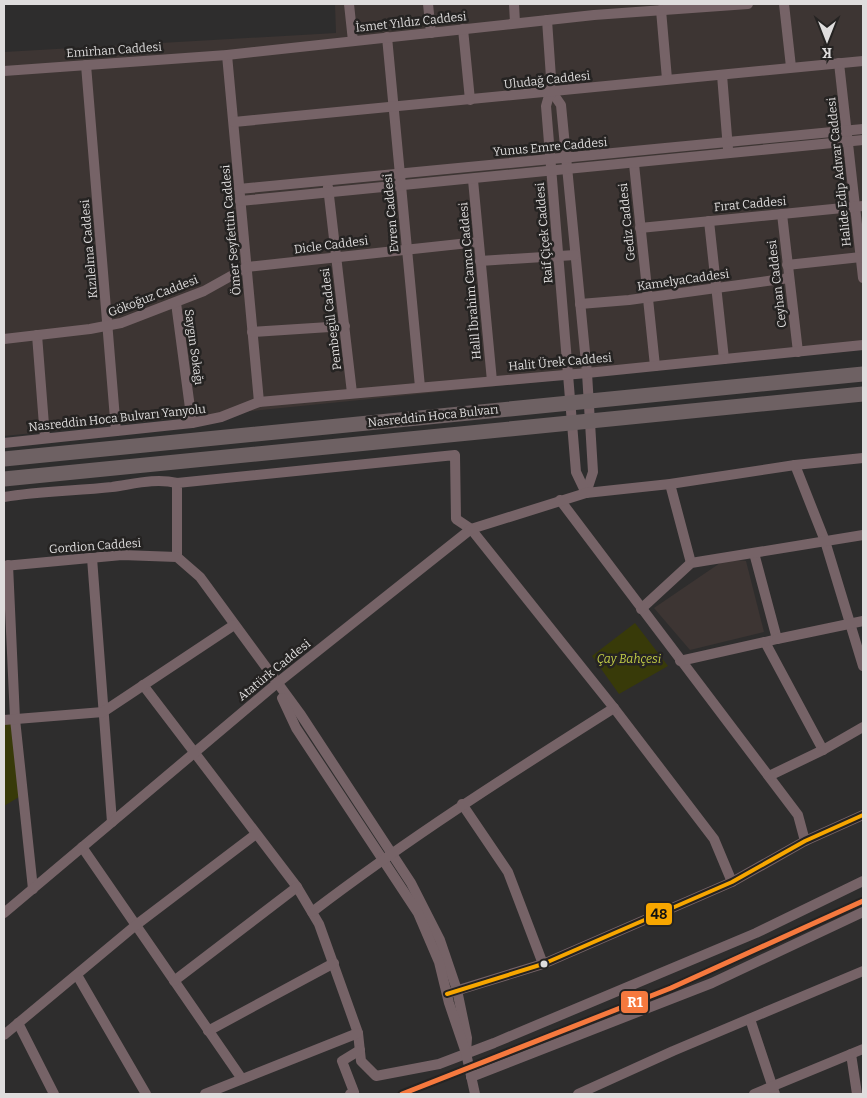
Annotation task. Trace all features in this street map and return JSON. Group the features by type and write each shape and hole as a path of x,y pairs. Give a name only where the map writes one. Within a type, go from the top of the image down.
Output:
{"highway":[{"name":"Nasreddin Hoca Bulvarı","path":"4,459 863,374"},
{"name":"Nasreddin Hoca Bulvarı","path":"4,479 863,394"}],"street":[{"path":"349,4 353,41"},
{"path":"428,4 431,33"},
{"path":"514,4 515,23"},
{"path":"594,4 594,15"},
{"name":"İsmet Yıldız Caddesi","path":"226,55 515,23 661,10 678,6 748,4"},
{"path":"784,4 791,67"},
{"path":"661,10 667,80"},
{"name":"Raif Çiçek Caddesi","path":"547,20 552,92 561,105 587,373 593,472 586,493"},
{"path":"463,29 470,100"},
{"name":"Evren Caddesi","path":"387,38 420,387"},
{"name":"Emirhan Caddesi","path":"4,71 226,55"},
{"name":"Ömer Seyfettin Caddesi","path":"226,55 234,122 259,402"},
{"name":"Uludağ Caddesi","path":"234,122 863,61"},
{"name":"Halide Edip Adıvar Caddesi","path":"839,63 848,142 859,207 863,278"},
{"name":"Kızılelma Caddesi","path":"86,65 116,431"},
{"path":"722,75 728,154"},
{"name":"Raif Çiçek Caddesi","path":"552,92 546,106 576,472 586,493"},
{"name":"Yunus Emre Caddesi","path":"239,189 863,129"},
{"name":"Yunus Emre Caddesi","path":"240,201 473,180 863,140"},
{"name":"Gediz Caddesi","path":"634,164 655,366"},
{"name":"Halil İbrahim Camcı Caddesi","path":"473,180 492,381"},
{"name":"Pembegül Caddesi","path":"328,181 352,394"},
{"name":"Fırat Caddesi","path":"640,228 859,207"},
{"name":"Ceyhan Caddesi","path":"782,214 798,352"},
{"path":"709,221 724,359"},
{"name":"Dicle Caddesi","path":"247,267 478,242"},
{"path":"480,261 576,255"},
{"path":"787,265 861,257"},
{"name":"Gökoğuz Caddesi","path":"4,339 108,327 176,303 212,287 247,267"},
{"name":"KamelyaCaddesi","path":"580,304 629,300 647,296 789,278"},
{"name":"Saygın Sokağı","path":"176,303 192,424"},
{"path":"252,332 345,326"},
{"path":"4,329 4,339"},
{"path":"37,335 45,438"},
{"name":"Halit Ürek Caddesi","path":"259,402 568,375 863,345"},
{"name":"Nasreddin Hoca Bulvarı Yanyolu","path":"4,443 192,424 221,417 259,402"},
{"path":"4,497 35,492 111,487 146,481 177,483 455,455 456,519 471,529 614,708 714,839 732,882"},
{"name":"Atatürk Caddesi","path":"4,913 276,684 471,529 586,493 670,484 795,465 863,458"},
{"path":"795,465 825,541 863,666"},
{"path":"177,483 176,557 200,577 276,684 296,728 387,856 418,913 452,992 475,1094"},
{"path":"670,484 691,563"},
{"path":"560,500 798,815 806,841"},
{"path":"641,609 691,563 863,535"},
{"path":"754,553 777,639"},
{"name":"Gordion Caddesi","path":"6,566 122,555 176,557"},
{"path":"92,558 112,822"},
{"path":"6,566 15,719 33,888"},
{"path":"680,660 863,621"},
{"path":"4,720 104,712 234,625"},
{"path":"765,642 822,750"},
{"path":"143,685 296,887 320,924 358,1033 361,1061 376,1076 439,1064 494,1043 756,933 863,881"},
{"path":"312,912 387,856 462,804 614,708"},
{"path":"769,776 863,727"},
{"path":"462,804 508,872 543,964"},
{"path":"452,992 543,964 732,882 806,841 863,815"},
{"path":"4,1034 136,925 256,834"},
{"path":"82,847 242,1080"},
{"path":"174,981 296,887"},
{"path":"471,1077 712,982 863,912"},
{"path":"208,1031 334,963"},
{"path":"578,1094 863,971"},
{"path":"77,975 146,1094"},
{"path":"750,1019 774,1090"},
{"path":"18,1023 54,1094"},
{"path":"205,1094 358,1033"},
{"path":"754,1094 774,1090 863,1049"},
{"path":"350,1094 354,1092 342,1061 360,1050"},
{"path":"851,1054 857,1094"}],"shaded area":[{"path":"335,4 863,4 863,349 4,436 4,52 336,33"},
{"path":"726,559 746,561 764,632 690,650 654,608"}],"green space":[{"name":"Çay Bahçesi","path":"635,623 668,666 619,694 592,656"},
{"path":"12,723 19,797 4,806 4,724"}],"transit line":[{"name":"48","path":"447,994 543,964 732,882 805,841 863,815"},
{"name":"R1","path":"402,1094 671,988 863,901"}]}
